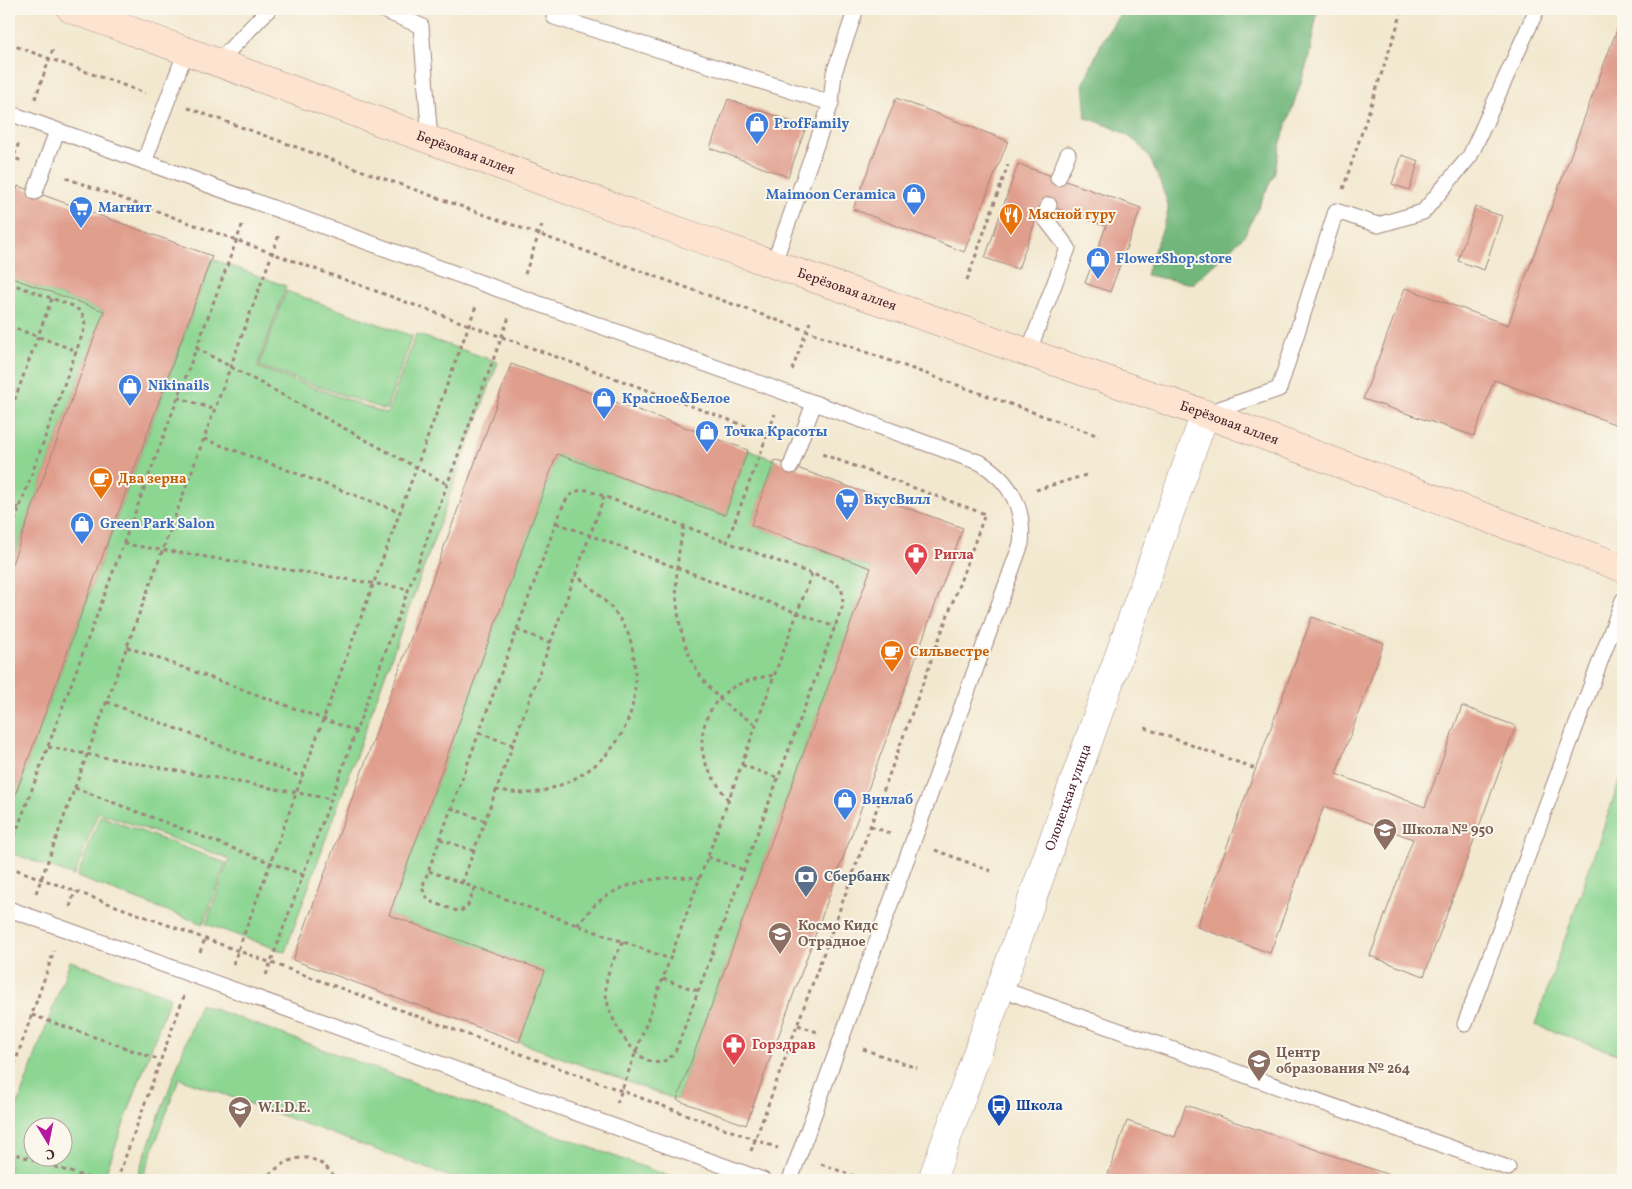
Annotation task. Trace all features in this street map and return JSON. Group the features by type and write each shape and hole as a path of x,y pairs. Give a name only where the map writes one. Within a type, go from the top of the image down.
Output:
{"main road":[{"name":"Берёзовая аллея","path":"71,9 773,265 1205,414 1623,568"}],"street":[{"name":"Олонецкая улица","path":"932,1180 1205,414"}],"lane":[{"path":"217,63 269,9"},
{"path":"381,9 421,26 430,140"},
{"path":"557,9 554,17 831,104"},
{"path":"773,265 831,104 834,73 856,9"},
{"path":"1205,414 1279,389 1336,211 1378,225 1423,212 1470,156 1537,9"},
{"path":"144,162 186,51"},
{"path":"9,113 981,463 995,472 1007,484 1016,498 1022,528 1021,544 790,1180"},
{"path":"35,192 57,131"},
{"path":"1058,178 1068,154"},
{"path":"1028,353 1068,248 1044,217 1049,205"},
{"path":"791,466 814,403"},
{"path":"1465,1024 1623,600"},
{"path":"9,909 763,1180"},
{"path":"1001,989 1508,1168"}],"path":[{"path":"1336,211 1403,9"},
{"path":"9,44 1099,436"},
{"path":"9,156 985,514 755,1140 9,867"},
{"path":"968,280 1008,165"},
{"path":"9,851 252,201"},
{"path":"27,915 288,214"},
{"path":"258,998 542,225"},
{"path":"9,283 73,306 82,312 85,318 85,328 9,537"},
{"path":"225,986 484,284"},
{"path":"9,415 52,298"},
{"path":"9,326 77,351"},
{"path":"196,348 447,484"},
{"path":"178,397 215,410"},
{"path":"9,402 14,400"},
{"path":"204,439 400,512"},
{"path":"727,542 760,455"},
{"path":"475,888 466,908 455,912 429,902 422,888 564,501 574,492 587,490 836,583 842,590 843,605 698,991 671,1057 664,1061 655,1061 635,1054 612,1020 606,993 612,961 624,942"},
{"path":"462,883 604,497"},
{"path":"9,504 19,508"},
{"path":"556,523 835,627"},
{"path":"684,526 675,568 675,596 684,641 700,674 719,699 756,725"},
{"path":"124,544 409,588"},
{"path":"625,1081 812,573"},
{"path":"496,790 536,792 579,778 610,751 627,726 636,692 633,649 623,623 586,582 575,575"},
{"path":"517,630 551,642"},
{"path":"127,647 356,731"},
{"path":"729,800 705,762 702,741 704,724 719,699 730,689 749,680 774,675"},
{"path":"106,702 302,777"},
{"path":"1145,728 1256,769"},
{"path":"479,733 513,745"},
{"path":"48,747 331,800"},
{"path":"742,765 778,778"},
{"path":"74,788 303,875"},
{"path":"452,808 485,821"},
{"path":"440,839 474,851"},
{"path":"708,857 744,870"},
{"path":"429,871 670,959"},
{"path":"577,925 601,900 635,884 678,876 700,878"},
{"path":"9,1080 75,891"},
{"path":"117,1180 205,939"},
{"path":"663,978 698,991"},
{"path":"32,1015 160,1060"},
{"path":"9,1152 95,1180"},
{"path":"263,1180 278,1165 300,1158 320,1162 337,1180"}],"green space":[{"path":"1123,9 1318,9 1308,61 1281,142 1274,175 1244,236 1193,284 1146,275 1168,210 1157,173 1143,150 1126,134 1086,118 1083,83 1104,38"},
{"path":"9,182 18,186 9,212"},
{"path":"212,259 286,286 257,367 387,414 416,334 498,362 285,952 206,924 229,859 98,812 74,876 9,852 9,820 30,754"},
{"path":"9,277 104,311 9,572"},
{"path":"286,291 412,336 386,410 259,366"},
{"path":"748,450 775,460 751,525 871,568 677,1100 519,1042 544,971 389,915 557,454 725,515"},
{"path":"1621,777 1623,777 1623,1056 1535,1025"},
{"path":"100,816 226,863 203,924 77,877"},
{"path":"70,961 170,997 103,1180 9,1180 9,1128"},
{"path":"200,1004 679,1180 459,1180 179,1078 142,1180 136,1180"}],"building":[{"path":"1623,13 1623,427 1494,380 1474,436 1363,399 1405,288 1508,325"},
{"path":"896,98 1008,141 964,252 853,209"},
{"path":"728,99 806,127 788,177 710,148"},
{"path":"1402,155 1419,161 1409,190 1392,184"},
{"path":"1018,164 1141,208 1110,292 1085,283 1106,226 1042,203 1018,269 985,258"},
{"path":"18,186 212,256 9,812 9,572 104,311 9,277 9,212"},
{"path":"1475,207 1502,216 1484,270 1458,261"},
{"path":"511,364 748,450 725,515 557,454 389,915 545,971 519,1042 293,960"},
{"path":"775,460 963,528 746,1125 677,1100 871,568 751,525"},
{"path":"1312,617 1384,643 1336,774 1425,807 1462,706 1516,726 1424,976 1370,956 1413,839 1324,806 1270,953 1197,927"},
{"path":"1186,1105 1404,1180 1106,1180 1127,1121 1175,1137"}],"place":[{"name":"ProfFamily","path":"757,145"},
{"name":"Maimoon Ceramica","path":"914,216"},
{"name":"Магнит","path":"81,229"},
{"name":"Мясной гуру","path":"1011,236"},
{"name":"FlowerShop.store","path":"1098,280"},
{"name":"Nikinails","path":"130,407"},
{"name":"Красное&Белое","path":"604,420"},
{"name":"Точка Красоты","path":"707,453"},
{"name":"Два зерна","path":"101,500"},
{"name":"ВкусВилл","path":"847,521"},
{"name":"Green Park Salon","path":"82,545"},
{"name":"Ригла","path":"916,576"},
{"name":"Сильвестре","path":"892,673"},
{"name":"Винлаб","path":"845,821"},
{"name":"Школа № 950","path":"1385,851"},
{"name":"Сбербанк","path":"806,898"},
{"name":"Космо Кидс Отрадное","path":"780,955"},
{"name":"Горздрав","path":"734,1066"},
{"name":"Центр образования № 264","path":"1259,1082"},
{"name":"Школа","path":"999,1127"},
{"name":"W.I.D.E.","path":"240,1129"}]}
